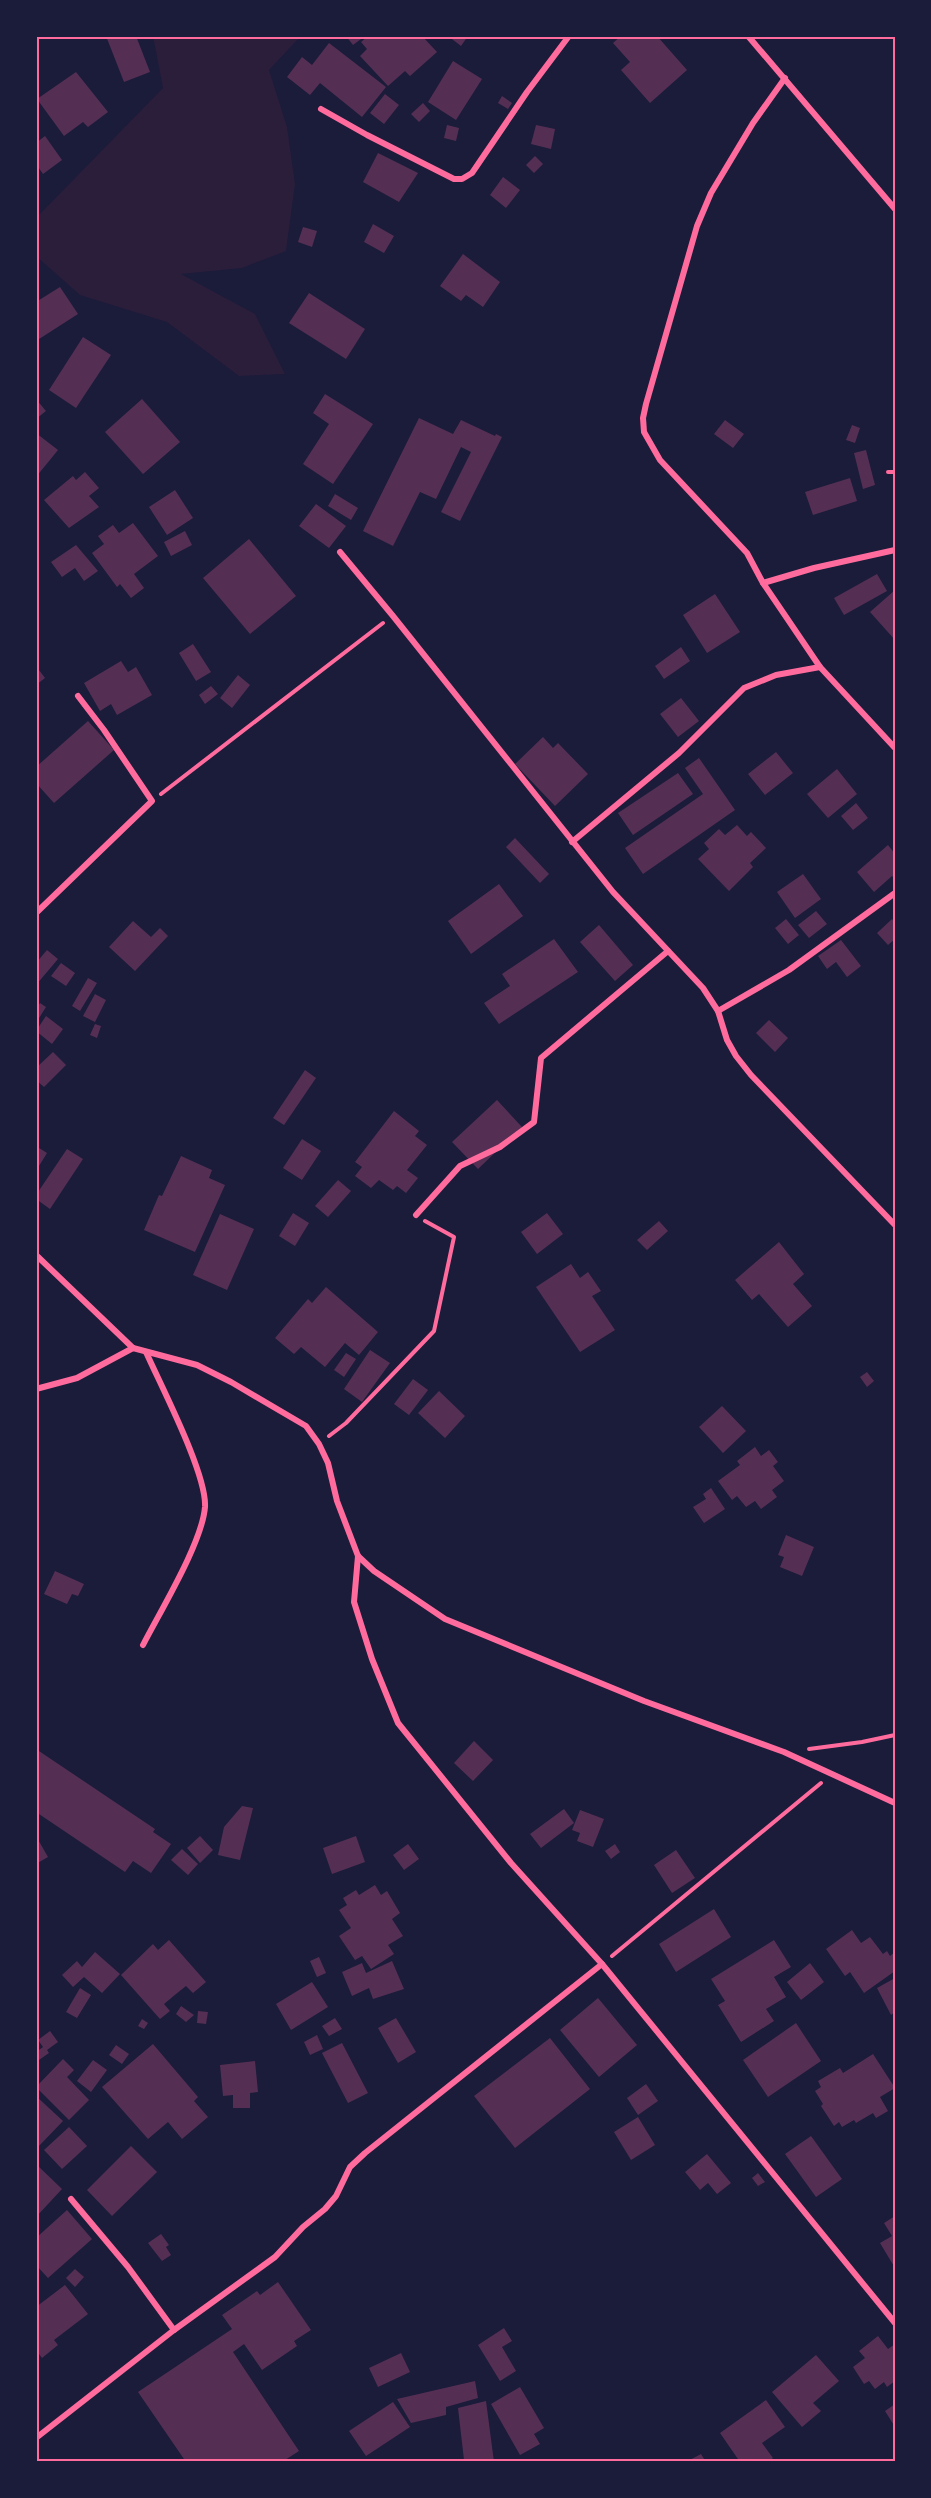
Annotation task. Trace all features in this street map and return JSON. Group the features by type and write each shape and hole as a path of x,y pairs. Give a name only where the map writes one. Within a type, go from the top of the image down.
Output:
{"street":[{"path":"321,109 428,167 454,179 462,179 472,173 527,92 569,36"},
{"path":"748,36 895,209"},
{"path":"785,78 729,161 697,226 643,418 644,432 660,460 747,553 763,583 820,667 895,748"},
{"path":"763,583 814,568 895,550"},
{"path":"339,552 393,616 613,892 703,988 718,1011 727,1040 751,1075 895,1225"},
{"path":"572,842 679,753 744,688 776,675 820,667"},
{"path":"36,913 152,801 78,696"},
{"path":"718,1011 789,970 895,893"},
{"path":"416,1215 460,1166 500,1147 534,1122 541,1058 668,951"},
{"path":"36,1255 133,1348 197,1365 306,1426 319,1444 328,1463 337,1501 358,1556 354,1602 372,1659 398,1723 511,1863 602,1964 895,2324"},
{"path":"36,1390 77,1378 133,1348"},
{"path":"144,1645 196,1541 205,1506 197,1468 146,1353"},
{"path":"358,1556 374,1571 445,1619 644,1701 784,1752 895,1803"},
{"path":"36,2438 174,2330 275,2257 336,2196 350,2167 365,2153 509,2041 602,1964"},
{"path":"71,2199 128,2267 174,2330"}],"path":[{"path":"888,471 895,472"},
{"path":"152,801 393,616"},
{"path":"319,1444 346,1422 434,1331 454,1237 416,1215"},
{"path":"784,1752 862,1742 895,1735"},
{"path":"602,1964 832,1774"}],"shaded area":[{"path":"153,36 301,36 269,70 287,127 295,184 286,251 242,268 181,274 255,314 285,374 239,376 167,322 80,295 36,256 36,218 163,88"}],"building":[{"path":"106,36 136,36 150,72 124,82"},
{"path":"346,36 359,36 361,39 353,45"},
{"path":"368,36 422,36 437,52 410,76 405,71 388,86 360,56 367,49 361,42"},
{"path":"448,36 468,36 461,46"},
{"path":"621,36 657,36 687,70 650,103 621,70 630,62 613,43"},
{"path":"329,43 386,87 362,117 320,83 310,95 287,77 302,57 312,65"},
{"path":"453,61 482,79 456,120 428,102"},
{"path":"76,72 108,112 88,127 83,122 64,136 37,99"},
{"path":"385,94 399,105 384,124 370,113"},
{"path":"502,96 512,103 508,109 498,103"},
{"path":"423,103 430,111 419,122 411,114"},
{"path":"447,125 459,128 456,141 444,138"},
{"path":"536,125 555,129 551,149 531,144"},
{"path":"45,136 62,160 43,174 36,164 36,143"},
{"path":"378,153 418,173 399,202 363,182"},
{"path":"535,156 543,164 534,173 526,165"},
{"path":"503,177 520,190 506,208 490,195"},
{"path":"373,224 394,236 384,253 364,242"},
{"path":"303,227 317,231 312,247 298,242"},
{"path":"463,254 500,282 483,307 466,295 461,301 440,286"},
{"path":"60,287 78,314 36,341 36,302"},
{"path":"309,293 365,329 346,359 289,323"},
{"path":"83,337 111,355 76,408 49,390"},
{"path":"325,394 373,424 333,484 303,464 329,424 313,413"},
{"path":"36,399 46,411 36,419"},
{"path":"142,399 180,442 143,474 105,432"},
{"path":"419,418 453,434 461,420 502,437 460,521 441,512 471,452 461,447 436,499 420,492 393,546 363,531"},
{"path":"725,420 744,434 733,448 714,434"},
{"path":"852,425 860,428 855,443 846,440"},
{"path":"36,433 58,450 36,477"},
{"path":"866,450 875,485 863,489 854,453"},
{"path":"85,472 99,488 89,496 99,507 69,528 44,500 73,476 76,480"},
{"path":"850,478 857,501 813,515 805,492"},
{"path":"175,490 193,518 167,535 149,507"},
{"path":"335,494 358,508 351,520 328,506"},
{"path":"316,504 346,526 329,548 299,526"},
{"path":"133,523 158,556 134,574 144,588 131,598 120,584 117,587 92,553 104,544 98,536 113,525 119,533"},
{"path":"185,531 192,545 171,556 164,542"},
{"path":"249,539 296,596 250,634 203,578"},
{"path":"76,545 98,571 84,581 75,568 62,577 51,562"},
{"path":"877,574 887,591 844,615 834,598"},
{"path":"895,590 895,640 870,612"},
{"path":"715,594 740,632 707,653 683,615"},
{"path":"193,644 211,672 196,681 179,653"},
{"path":"681,647 690,661 664,679 655,666"},
{"path":"121,661 128,672 136,667 152,695 117,715 111,704 100,711 84,683"},
{"path":"36,666 45,678 36,685"},
{"path":"238,675 250,685 232,708 220,698"},
{"path":"211,686 218,694 205,704 199,695"},
{"path":"681,698 699,721 678,737 660,714"},
{"path":"88,721 114,750 54,803 36,783 36,767"},
{"path":"543,737 553,748 558,743 588,774 555,806 515,764"},
{"path":"776,752 793,773 765,795 748,774"},
{"path":"699,758 735,810 643,874 625,848 703,794 685,768"},
{"path":"837,769 857,794 828,818 807,794"},
{"path":"678,773 693,794 633,835 618,813"},
{"path":"856,803 868,818 853,830 841,816"},
{"path":"737,825 747,836 751,832 766,848 750,863 753,867 729,891 698,859 709,849 704,843 719,829 725,835"},
{"path":"515,838 549,874 540,883 506,847"},
{"path":"888,845 895,854 895,879 892,876 874,892 857,872"},
{"path":"803,874 821,899 795,918 777,892"},
{"path":"499,884 523,916 471,954 448,921"},
{"path":"816,911 827,924 809,938 798,925"},
{"path":"786,919 799,935 788,944 775,928"},
{"path":"892,919 895,923 895,939 888,945 877,933"},
{"path":"133,921 151,937 160,928 168,936 135,971 109,947"},
{"path":"599,925 633,965 615,981 580,942"},
{"path":"554,939 578,972 499,1024 484,1003 510,986 502,974"},
{"path":"841,940 861,966 847,977 836,962 827,969 818,956"},
{"path":"47,950 58,959 36,985 36,963"},
{"path":"61,963 75,973 66,986 51,976"},
{"path":"88,978 97,983 80,1011 72,1006"},
{"path":"95,994 106,1000 95,1022 83,1016"},
{"path":"40,1003 46,1007 36,1023 36,1009"},
{"path":"46,1016 63,1029 52,1044 36,1031"},
{"path":"769,1020 788,1038 775,1052 756,1033"},
{"path":"95,1024 101,1026 97,1038 90,1035"},
{"path":"53,1052 66,1065 44,1087 36,1080 36,1068"},
{"path":"305,1070 316,1078 284,1125 273,1118"},
{"path":"497,1100 522,1127 478,1169 452,1142"},
{"path":"394,1111 419,1131 415,1136 427,1145 407,1170 418,1178 406,1193 397,1186 393,1190 379,1180 371,1188 355,1176 362,1167 355,1162"},
{"path":"302,1139 321,1151 302,1180 283,1168"},
{"path":"36,1146 47,1153 36,1171"},
{"path":"67,1149 83,1159 50,1209 36,1199 36,1195"},
{"path":"181,1156 212,1170 209,1178 225,1185 195,1252 144,1230 159,1195 162,1196"},
{"path":"338,1180 351,1191 328,1217 315,1206"},
{"path":"293,1213 309,1223 295,1246 279,1236"},
{"path":"547,1213 563,1234 537,1254 521,1232"},
{"path":"220,1214 254,1229 227,1290 193,1275"},
{"path":"659,1221 668,1231 647,1250 637,1240"},
{"path":"779,1242 804,1274 793,1284 812,1306 788,1327 759,1294 752,1300 735,1280"},
{"path":"571,1264 580,1278 588,1272 601,1291 592,1296 615,1330 580,1352 536,1287"},
{"path":"326,1287 378,1332 359,1355 345,1343 325,1367 301,1347 294,1354 275,1338 308,1299 312,1303"},
{"path":"370,1350 390,1363 362,1402 344,1389"},
{"path":"346,1353 356,1359 344,1377 334,1370"},
{"path":"867,1372 874,1381 867,1387 860,1377"},
{"path":"413,1379 428,1390 409,1415 394,1404"},
{"path":"439,1391 465,1416 445,1438 418,1413"},
{"path":"722,1406 746,1431 723,1453 699,1427"},
{"path":"755,1447 761,1456 769,1450 778,1462 773,1466 784,1481 772,1490 777,1497 761,1509 755,1501 746,1507 737,1496 732,1500 718,1481 740,1465 737,1461"},
{"path":"711,1488 725,1509 704,1523 693,1507 706,1499 703,1494"},
{"path":"786,1535 814,1547 802,1576 780,1567 784,1557 778,1555"},
{"path":"55,1571 84,1584 78,1596 72,1594 67,1604 44,1594"},
{"path":"474,1741 493,1760 473,1781 454,1763"},
{"path":"36,1749 155,1829 153,1832 171,1844 151,1873 133,1861 125,1872 36,1812"},
{"path":"242,1806 253,1808 240,1860 218,1855 224,1827"},
{"path":"564,1809 574,1823 541,1848 530,1834"},
{"path":"580,1810 604,1819 593,1847 577,1841 580,1833 572,1830"},
{"path":"36,1836 48,1857 36,1864"},
{"path":"200,1836 213,1850 200,1863 187,1848"},
{"path":"356,1836 365,1862 332,1874 323,1848"},
{"path":"408,1844 419,1859 404,1870 393,1855"},
{"path":"615,1844 620,1852 611,1859 605,1851"},
{"path":"182,1849 198,1864 188,1875 171,1860"},
{"path":"676,1850 695,1878 672,1893 654,1865"},
{"path":"375,1885 381,1895 387,1891 400,1913 392,1919 403,1936 388,1945 394,1954 371,1969 362,1956 355,1960 339,1936 351,1928 339,1910 347,1905 343,1898 356,1890 359,1895"},
{"path":"714,1909 731,1937 676,1972 659,1944"},
{"path":"852,1930 861,1943 870,1937 883,1954 887,1951 890,1956 895,1952 895,1971 864,1993 850,1972 845,1976 826,1949"},
{"path":"169,1940 206,1982 193,1993 186,1986 176,1994 164,2004 170,2011 160,2019 121,1975 153,1944 158,1950"},
{"path":"774,1940 791,1967 774,1977 786,1997 766,2009 774,2021 741,2042 718,2005 725,2001 711,1979"},
{"path":"95,1952 120,1974 102,1993 84,1977 73,1987 62,1975 77,1961 82,1967"},
{"path":"319,1957 326,1973 317,1977 310,1961"},
{"path":"392,1961 404,1989 373,1999 369,1988 352,1996 342,1972 362,1963 366,1973"},
{"path":"810,1963 824,1982 801,2000 787,1982"},
{"path":"895,1978 895,2012 891,2015 877,1988"},
{"path":"312,1982 328,2007 291,2030 276,2004"},
{"path":"80,1988 91,1995 77,2018 66,2012"},
{"path":"598,1998 637,2045 599,2077 560,2030"},
{"path":"181,2006 194,2015 186,2022 176,2014"},
{"path":"198,2011 208,2012 206,2024 197,2023"},
{"path":"335,2018 342,2029 329,2036 322,2026"},
{"path":"396,2018 416,2052 398,2063 378,2028"},
{"path":"142,2019 148,2023 144,2029 138,2026"},
{"path":"796,2023 821,2061 768,2097 743,2060"},
{"path":"50,2031 58,2042 39,2060 36,2052 43,2047 38,2040"},
{"path":"317,2035 323,2049 310,2055 304,2042"},
{"path":"550,2038 590,2089 515,2148 474,2096"},
{"path":"342,2043 368,2093 348,2103 322,2053"},
{"path":"153,2044 198,2097 194,2101 208,2117 182,2139 168,2122 148,2139 102,2087"},
{"path":"116,2045 129,2054 122,2064 109,2055"},
{"path":"873,2054 895,2088 880,2097 888,2111 876,2118 873,2113 856,2123 854,2120 842,2127 839,2122 834,2126 821,2106 823,2104 815,2091 821,2087 818,2081 840,2068 843,2073"},
{"path":"63,2059 74,2070 67,2077 89,2100 69,2120 36,2087"},
{"path":"93,2060 107,2070 91,2092 77,2081"},
{"path":"255,2061 258,2092 250,2093 250,2108 233,2108 233,2095 223,2096 220,2065"},
{"path":"646,2084 658,2101 638,2115 627,2098"},
{"path":"36,2096 63,2121 38,2147 36,2145"},
{"path":"638,2117 655,2145 631,2160 614,2132"},
{"path":"69,2127 87,2146 62,2169 44,2150"},
{"path":"811,2136 842,2179 816,2197 785,2154"},
{"path":"131,2146 157,2172 112,2216 87,2190"},
{"path":"707,2154 731,2183 717,2194 708,2183 700,2190 685,2172"},
{"path":"36,2164 62,2189 36,2217"},
{"path":"758,2173 765,2182 758,2186 752,2178"},
{"path":"67,2210 92,2239 48,2278 36,2265 36,2238"},
{"path":"895,2216 895,2268 880,2243 892,2236 884,2223"},
{"path":"161,2234 169,2245 166,2247 171,2255 162,2261 148,2243"},
{"path":"75,2269 84,2277 75,2287 66,2278"},
{"path":"278,2282 311,2330 294,2341 297,2346 262,2370 244,2344 233,2352 299,2451 282,2462 186,2462 138,2392 232,2329 222,2315 257,2291 260,2295"},
{"path":"65,2285 88,2314 54,2340 58,2345 42,2358 36,2350 36,2307"},
{"path":"504,2328 512,2341 502,2347 516,2371 500,2381 478,2345"},
{"path":"878,2336 888,2349 895,2344 895,2381 887,2387 884,2382 875,2389 869,2381 864,2384 853,2367 865,2358 859,2351"},
{"path":"401,2353 410,2372 378,2387 369,2368"},
{"path":"816,2355 839,2381 813,2403 821,2411 802,2427 772,2392"},
{"path":"475,2381 478,2398 446,2407 446,2415 411,2423 397,2399"},
{"path":"520,2387 544,2428 534,2434 540,2444 520,2455 491,2404"},
{"path":"766,2400 785,2427 762,2443 773,2458 768,2462 740,2462 720,2433"},
{"path":"486,2401 494,2462 455,2462 464,2460 458,2408"},
{"path":"393,2402 410,2427 366,2456 349,2431"},
{"path":"895,2404 895,2427 885,2411"},
{"path":"701,2454 706,2462 686,2462"}]}
